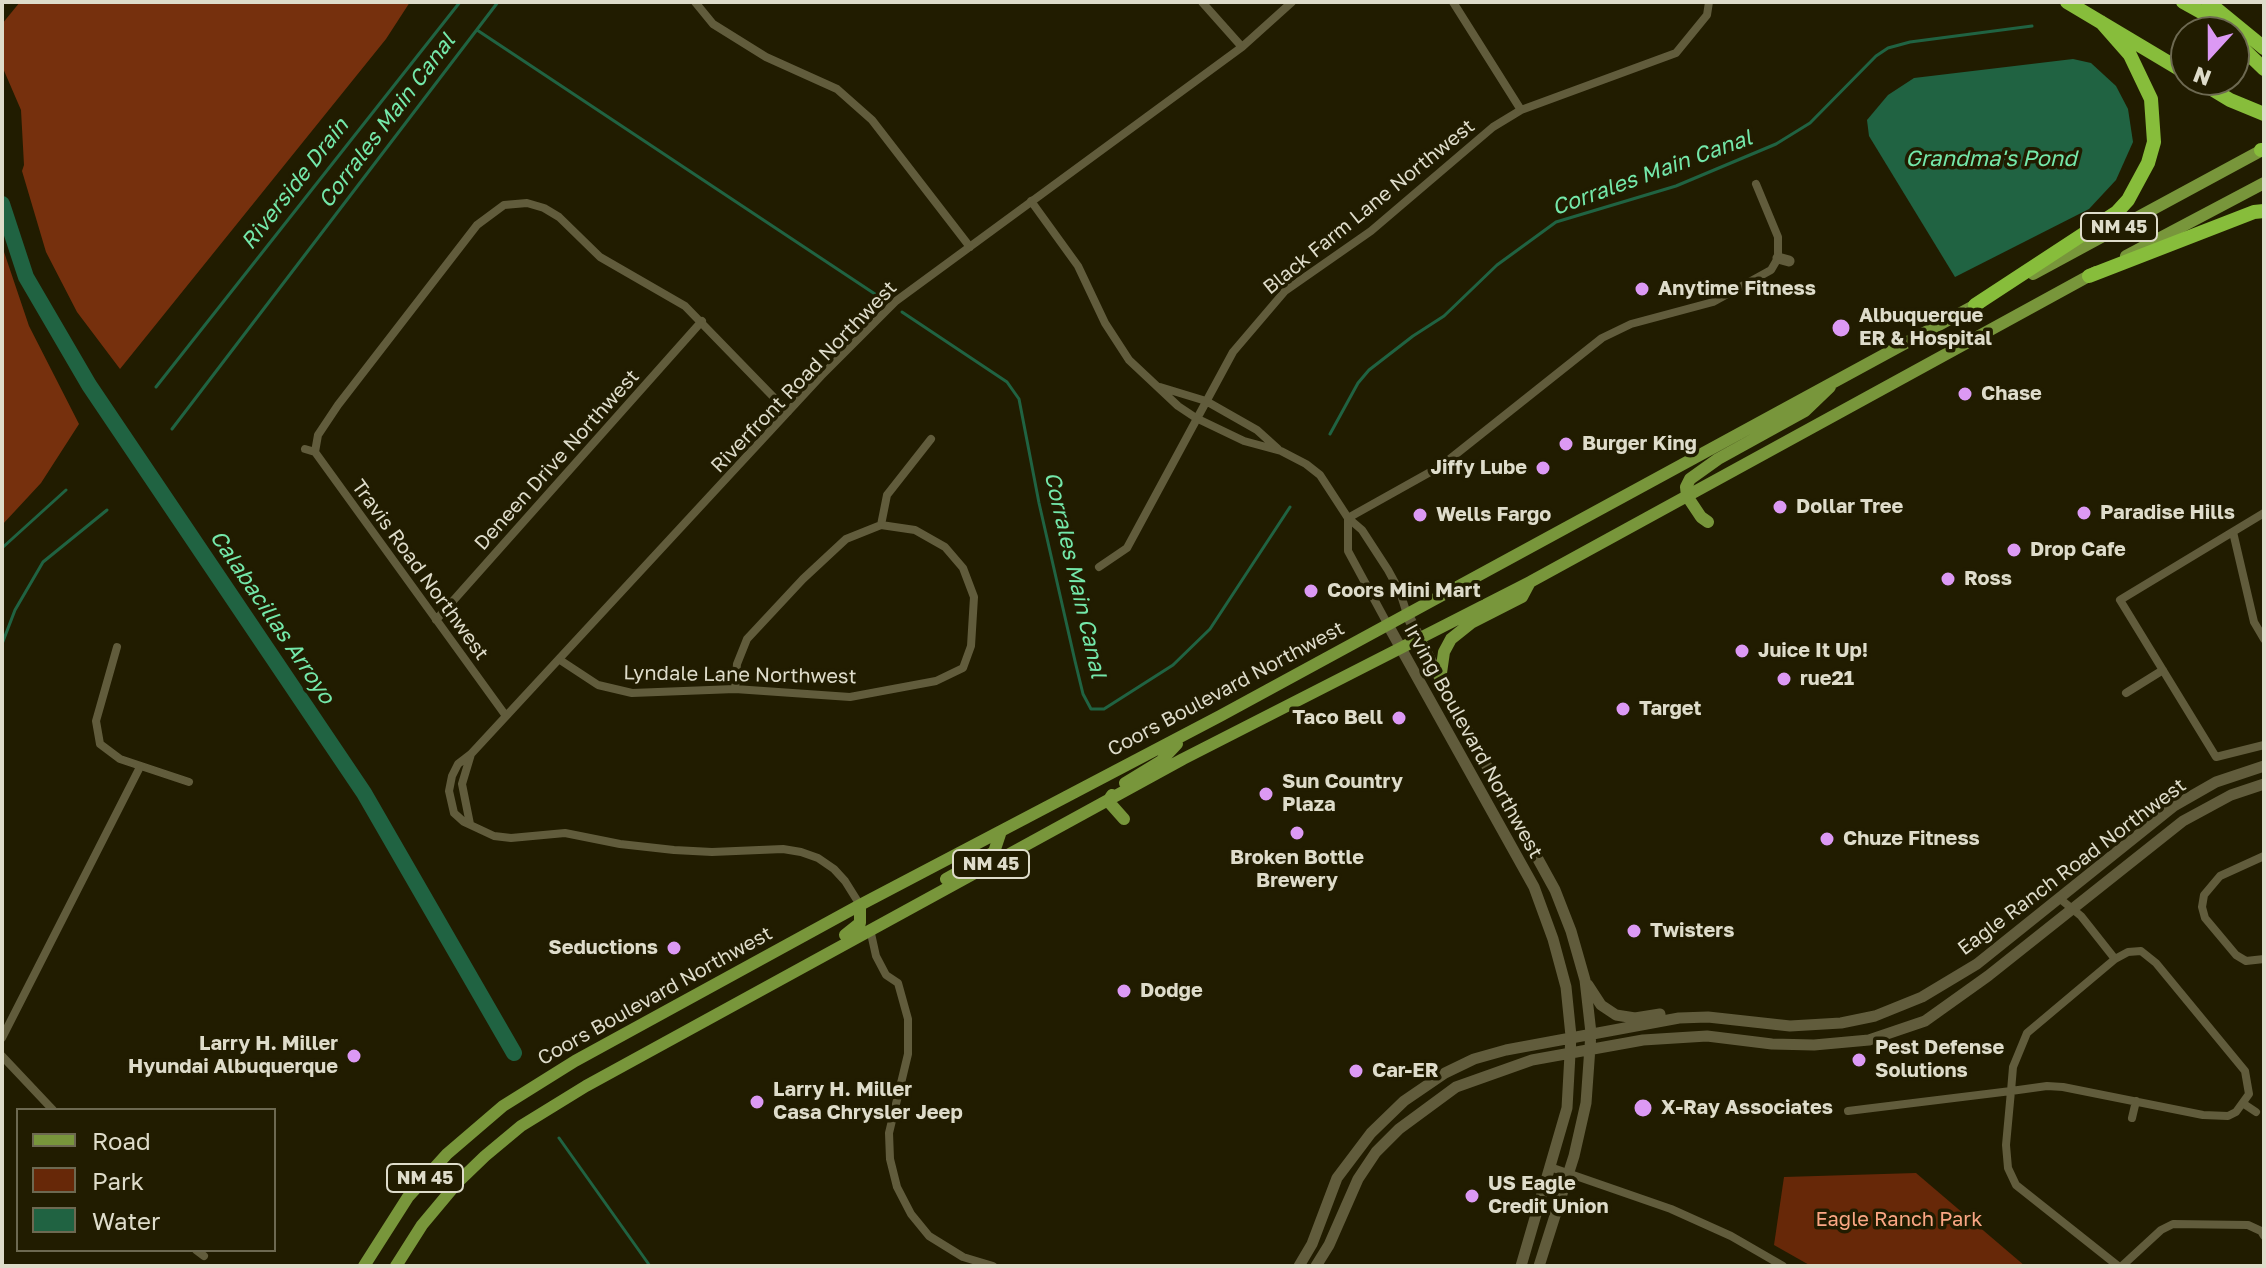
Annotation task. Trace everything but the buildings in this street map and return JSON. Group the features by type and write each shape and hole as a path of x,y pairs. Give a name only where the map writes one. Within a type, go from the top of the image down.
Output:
{"highway":[{"path":"2067,2 2170,63"},
{"path":"2183,2 2208,16"},
{"path":"2208,2 2264,48"},
{"path":"1975,305 2117,212 2128,200 2148,163 2154,142 2151,99 2130,55 2101,22"},
{"path":"2223,96 2264,114"},
{"path":"2089,276 2254,212 2264,211"}],"main road":[{"name":"Coors Boulevard Northwest","path":"364,1266 383,1233 418,1186 456,1145 503,1106 575,1061 860,905 1388,625 2263,150"},
{"name":"Coors Boulevard Northwest","path":"396,1266 422,1225 458,1182 521,1126 586,1086 870,929 1108,801 1530,582 2264,183"},
{"path":"1708,522 1687,496 1686,487 1694,475 1805,411 1835,381"},
{"path":"1440,680 1444,652 1451,639 1471,623 1522,597 1530,582"},
{"name":"Irving Boulevard Northwest","path":"1407,614 1555,890 1585,980 1591,1033 1586,1103 1569,1173 1539,1266"},
{"name":"Irving Boulevard Northwest","path":"1388,625 1534,887 1566,987 1571,1036 1567,1108 1521,1266"},
{"path":"1124,819 1108,801 1113,792 1161,761 1184,735"},
{"name":"Eagle Ranch Road Northwest","path":"1299,1266 1312,1244 1337,1178 1371,1133 1404,1101 1431,1081 1474,1059 1571,1036 1679,1018 1727,1019 1790,1026 1833,1024 1875,1016 1922,997 1977,964 2174,806 2216,782 2264,766"},
{"name":"Eagle Ranch Road Northwest","path":"1316,1266 1329,1245 1358,1179 1376,1152 1399,1129 1456,1087 1532,1060 1683,1036 1718,1036 1795,1045 1869,1040 1925,1021 1988,976 2183,821 2231,795 2264,784"},
{"path":"870,929 875,920 887,912 994,852 1001,831"},
{"path":"685,1030 714,1008 853,931 860,923 860,905"},
{"path":"1585,980 1601,1005 1622,1017 1701,1010 1727,1019"}],"street":[{"path":"695,2 713,24 739,41 766,57 837,89 849,99 872,120 970,247"},
{"path":"1202,2 1242,47"},
{"name":"Riverfront Road Northwest","path":"470,824 458,818 451,806 450,783 458,764 560,660 788,412 896,301 1242,47 1292,2"},
{"path":"1453,2 1521,110"},
{"name":"Black Farm Lane Northwest","path":"1099,567 1127,548 1233,352 1285,291 1371,231 1493,127 1521,110 1676,53 1707,15 1709,2"},
{"path":"1031,201 1078,266 1114,339 1129,360 1178,406 1196,418 1244,441 1281,451 1306,464 1320,475 1348,518 1441,466 1602,338 1633,323 1713,302 1784,260 1756,184"},
{"path":"305,449 315,452 318,435 338,405 477,225 504,205 527,203 559,217 600,257 685,306 788,412"},
{"name":"Deneen Drive Northwest","path":"436,620 702,321"},
{"path":"1156,385 1206,401 1257,430 1281,451"},
{"path":"735,689 737,664 747,639 803,579 846,539 881,525 887,495 931,439"},
{"name":"Travis Road Northwest","path":"315,452 506,716"},
{"path":"2264,513 2120,600 2216,757 2264,745"},
{"name":"Irving Boulevard Northwest","path":"1348,518 1362,530 1388,570 1407,614"},
{"name":"Irving Boulevard Northwest","path":"1348,518 1348,551 1388,625"},
{"name":"Lyndale Lane Northwest","path":"560,660 598,685 632,693 735,689 850,697 936,681 963,668 971,646 974,597 963,568 945,547 915,530 881,525"},
{"path":"2233,532 2254,622 2264,639"},
{"path":"117,647 97,714 97,737 104,750 111,755 189,782"},
{"path":"2126,693 2163,670"},
{"path":"471,754 462,784 470,824 486,833 502,838 565,833 661,849 712,852 783,849 801,852 818,858 834,869 860,905"},
{"path":"2,1038 140,767"},
{"path":"2264,856 2220,876 2204,895 2205,918 2219,937 2246,961 2264,959"},
{"path":"2059,898 2081,916 2115,959"},
{"path":"870,929 876,956 886,975 898,983 907,1009 909,1043 889,1133 890,1159 897,1187 915,1220 929,1236 963,1257 993,1266"},
{"path":"1848,1111 2011,1091 2047,1086 2217,1116 2236,1112 2249,1094 2245,1071 2156,963 2141,951 2128,952 2115,959 2027,1033 2013,1067 2011,1091 2006,1145 2008,1168 2016,1185 2120,1266 2161,1230 2173,1224 2248,1225 2262,1234"},
{"path":"2,1056 51,1108"},
{"path":"2132,1118 2136,1101"},
{"path":"2244,1104 2256,1112"},
{"path":"1550,1167 1626,1191 1687,1216 1782,1266"}],"green space":[{"name":"Eagle Ranch Park","path":"1916,1173 2025,1266 1811,1266 1774,1245 1784,1177"}],"shaded area":[{"path":"20,2 410,2 386,39 120,369 77,312 46,252 22,171 21,110 2,66 2,24"},
{"path":"2,246 29,326 79,424 41,483 2,525"}],"water":[{"name":"Grandma's Pond","path":"2073,59 2091,63 2116,86 2128,109 2133,142 2116,180 2089,209 1955,277 1869,136 1867,120 1888,95 1914,78"}],"waterway":[{"name":"Riverside Drain","path":"156,387 460,2"},
{"name":"Corrales Main Canal","path":"172,429 498,2"},
{"name":"Corrales Main Canal","path":"1330,434 1358,383 1369,370 1444,316 1497,265 1556,222 1676,186 1776,144 1810,123 1876,56 1888,48 1910,42 2032,26"},
{"name":"Corrales Main Canal","path":"477,30 884,300"},
{"name":"Calabacillas Arroyo","path":"2,204 26,277 89,385 364,793 514,1053"},
{"name":"Corrales Main Canal","path":"902,312 1007,382 1019,399 1075,661 1083,694 1091,709 1104,709 1173,665 1210,629 1290,507"},
{"name":"Riverside Drain","path":"2,548 66,490"},
{"name":"Corrales Main Canal","path":"2,644 15,610 43,562 107,510"},
{"name":"Calabacillas Arroyo","path":"559,1138 650,1266"}],"place":[{"name":"Anytime Fitness","path":"1642,289"},
{"name":"Albuquerque ER & Hospital","path":"1841,328"},
{"name":"Chase","path":"1965,394"},
{"name":"Burger King","path":"1566,444"},
{"name":"Jiffy Lube","path":"1543,468"},
{"name":"Dollar Tree","path":"1780,507"},
{"name":"Paradise Hills","path":"2084,513"},
{"name":"Wells Fargo","path":"1420,515"},
{"name":"Drop Cafe","path":"2014,550"},
{"name":"Ross","path":"1948,579"},
{"name":"Coors Mini Mart","path":"1311,591"},
{"name":"Juice It Up!","path":"1742,651"},
{"name":"rue21","path":"1784,679"},
{"name":"Target","path":"1623,709"},
{"name":"Taco Bell","path":"1399,718"},
{"name":"Sun Country Plaza","path":"1266,794"},
{"name":"Broken Bottle Brewery","path":"1297,833"},
{"name":"Chuze Fitness","path":"1827,839"},
{"name":"Twisters","path":"1634,931"},
{"name":"Seductions","path":"674,948"},
{"name":"Dodge","path":"1124,991"},
{"name":"Larry H. Miller Hyundai Albuquerque","path":"354,1056"},
{"name":"Pest Defense Solutions","path":"1859,1060"},
{"name":"Car-ER","path":"1356,1071"},
{"name":"Larry H. Miller Casa Chrysler Jeep","path":"757,1102"},
{"name":"X-Ray Associates","path":"1643,1108"},
{"name":"US Eagle Credit Union","path":"1472,1196"}]}
